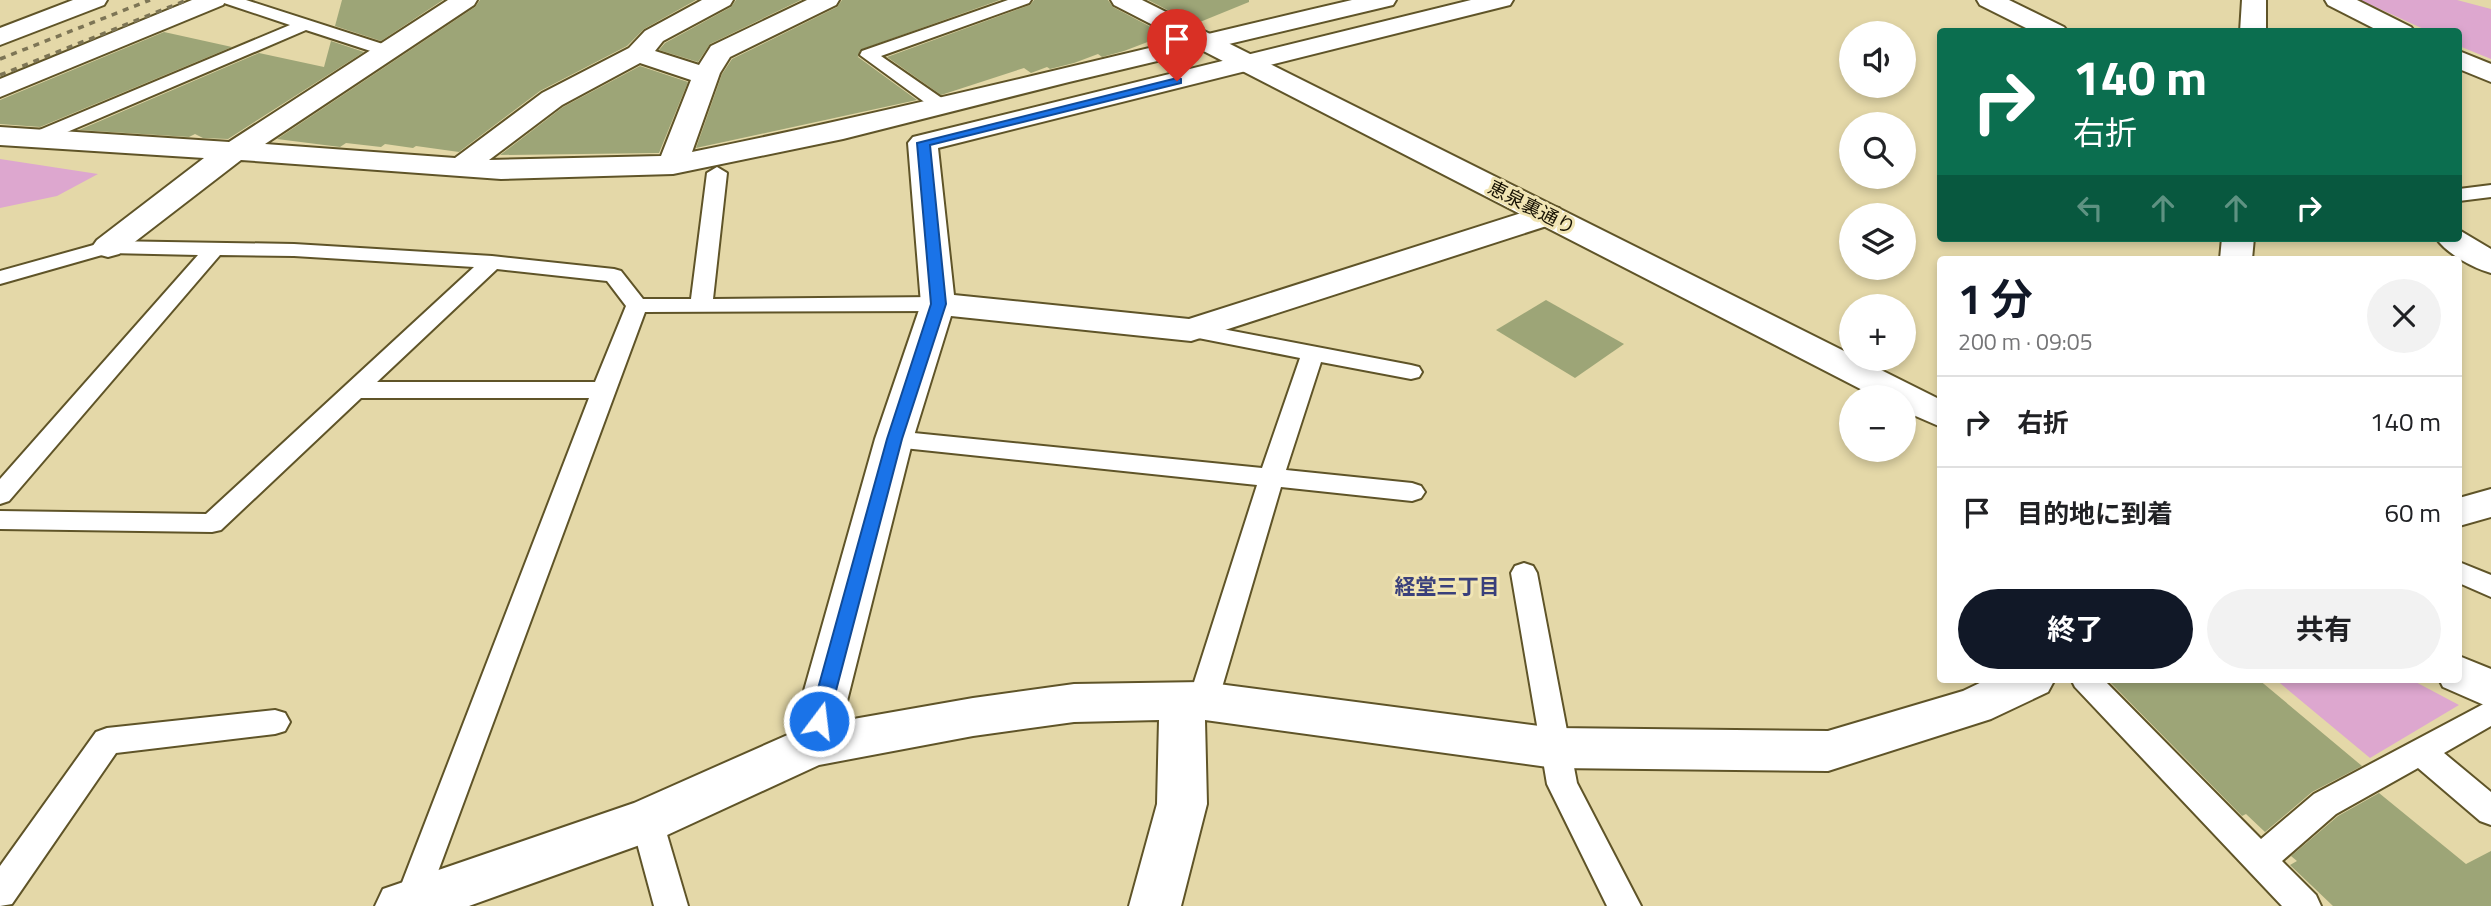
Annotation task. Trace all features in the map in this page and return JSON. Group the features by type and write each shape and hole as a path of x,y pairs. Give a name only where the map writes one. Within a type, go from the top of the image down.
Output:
{"street":[{"path":"0,37 95,0"},
{"path":"0,89 214,0"},
{"path":"108,247 205,171 465,0"},
{"path":"461,167 552,99 638,54 654,36 721,0"},
{"path":"673,165 707,73 720,52 827,0"},
{"name":"恵泉裏通り","path":"1123,0 1937,413"},
{"path":"0,135 32,140 301,155 501,170 673,165 843,130 1384,0"},
{"path":"812,746 894,439 939,304 923,143 1500,0"},
{"path":"1989,0 2047,28"},
{"path":"2253,28 2254,0"},
{"path":"2337,0 2394,28"},
{"path":"638,54 696,73 707,73"},
{"path":"2462,61 2491,76"},
{"path":"2462,82 2491,76"},
{"path":"939,304 1191,330 1548,215"},
{"path":"2458,242 2491,263"},
{"path":"2462,511 2491,503"},
{"path":"2462,676 2491,690"},
{"path":"405,905 647,821 812,746 972,717 1073,703 1192,701 1555,748 1828,751 1975,706 2024,683"},
{"path":"1156,906 1182,804 1192,701"}],"lane":[{"path":"230,0 386,51"},
{"path":"940,105 868,55 1023,0"},
{"path":"32,140 306,24"},
{"path":"701,306 717,173"},
{"path":"2462,195 2491,191"},
{"path":"0,278 108,247 293,250 492,262 614,275 637,306"},
{"path":"0,495 214,250"},
{"path":"0,520 212,523 492,262"},
{"path":"637,306 939,304"},
{"path":"405,905 637,306"},
{"path":"1191,330 1411,372"},
{"path":"1192,701 1313,352"},
{"path":"354,390 603,390"},
{"path":"894,439 1412,492"},
{"path":"1524,573 1562,784 1624,906"},
{"path":"2462,573 2491,587"},
{"path":"2089,683 2304,906"},
{"path":"2259,861 2325,804 2491,712"},
{"path":"0,893 107,741 275,722"},
{"path":"2420,751 2491,811"},
{"path":"647,821 671,906"}],"shaded area":[{"path":"2360,0 2457,0 2491,9 2491,59 2462,47 2462,28 2421,28"},
{"path":"0,159 98,174 57,196 0,208"},
{"path":"2280,683 2418,683 2459,705 2370,758"}],"building":[{"path":"342,0 443,0 381,41 335,26"},
{"path":"480,0 696,0 644,29 627,46 540,91 459,152 385,144 381,147 346,143 340,147 277,139 475,7"},
{"path":"736,0 801,0 710,44 698,62 659,50 665,43 731,7"},
{"path":"842,0 1000,0 860,50 858,57 917,100 696,148 722,74 732,59 837,7"},
{"path":"1034,0 1108,0 1113,7 1166,35 1102,57 1098,54 1074,63 1050,69 1047,67 1031,73 1024,68 941,95 887,57 1030,5"},
{"path":"1148,0 1249,0 1249,2 1195,24"},
{"path":"164,32 232,47 40,127 0,124 0,100"},
{"path":"331,41 364,52 228,139 203,138 195,134 189,137 79,130 259,53 324,67"},
{"path":"640,66 688,82 659,153 500,155 563,107"},
{"path":"1546,300 1624,344 1575,378 1496,330"},
{"path":"2111,683 2263,683 2362,766 2312,792 2265,832 2246,814 2242,816"},
{"path":"2379,793 2466,864 2491,851 2491,906 2333,906 2290,865 2297,861 2291,856 2338,816"}],"railway":[{"path":"0,59 150,0"},
{"path":"0,75 187,0"}],"district":[{"name":"経堂三丁目","path":"1447,587"}],"route":[{"path":"819,721 894,439 939,304 923,143 1177,81"}]}
